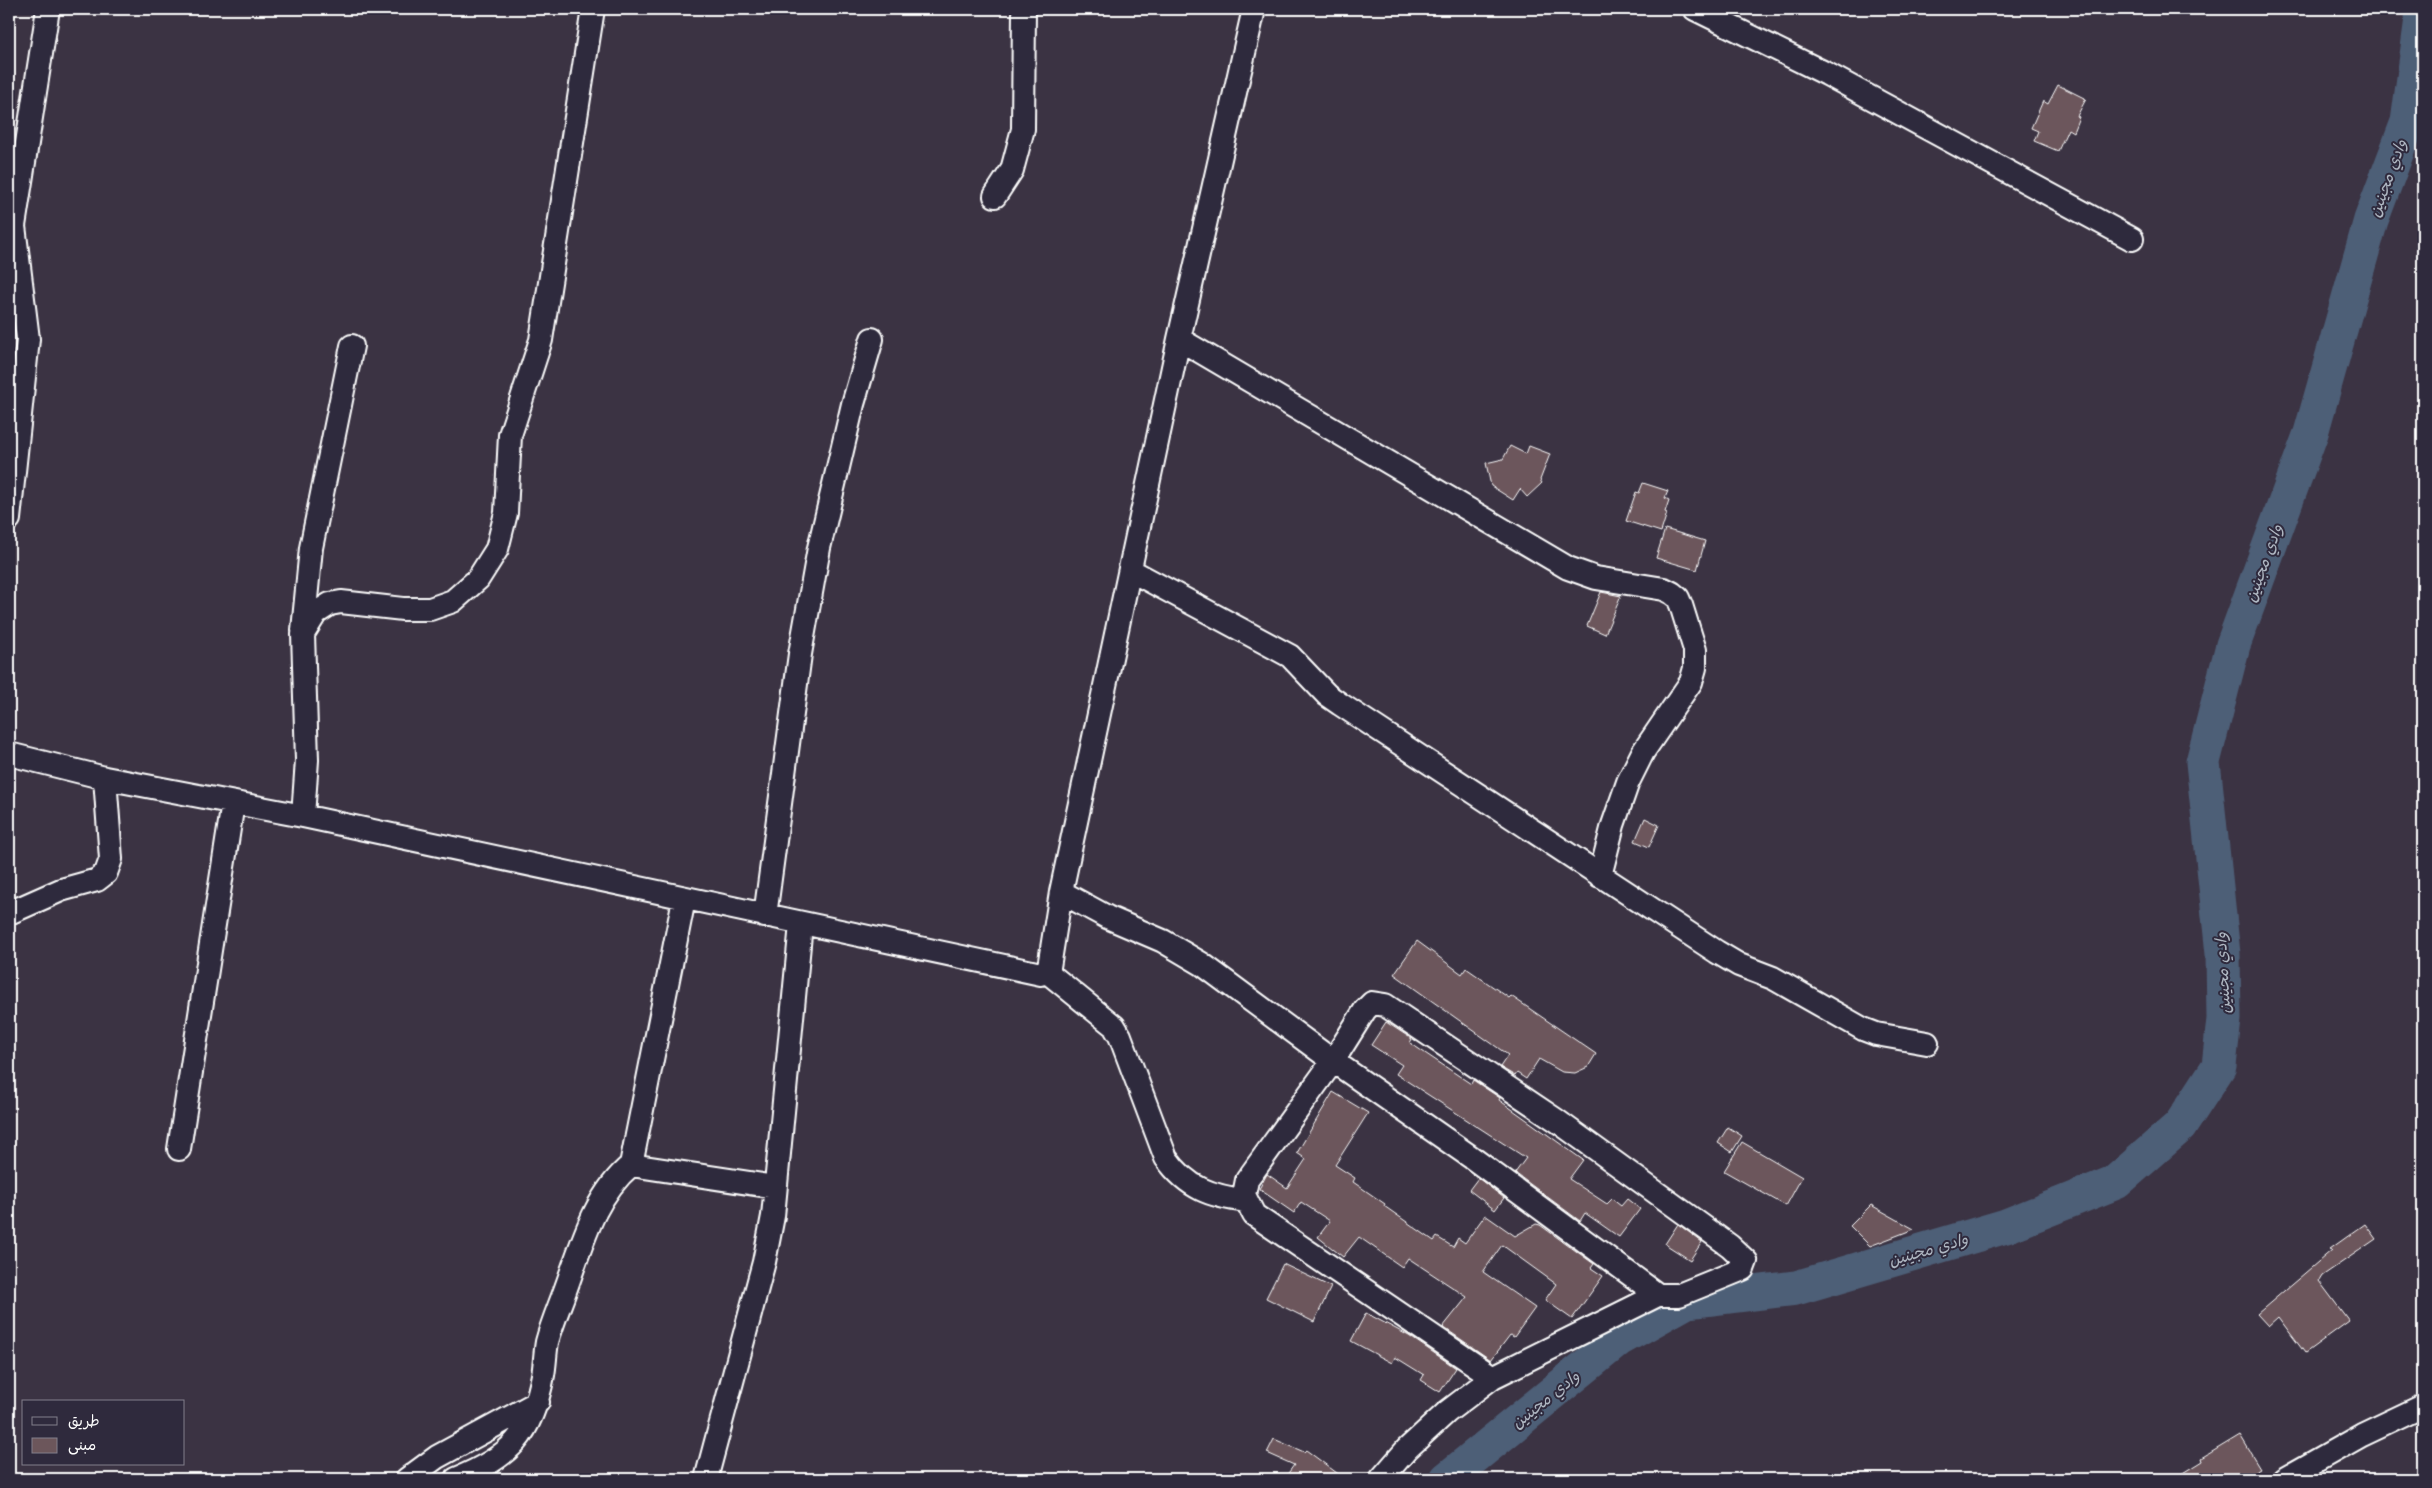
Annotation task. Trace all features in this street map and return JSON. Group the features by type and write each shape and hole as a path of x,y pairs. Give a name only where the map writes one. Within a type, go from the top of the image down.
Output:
{"street":[{"path":"9,519 28,339 14,226 48,9"},
{"path":"303,634 316,612 330,604 341,602 403,609 430,609 453,600 478,579 497,549 506,513 510,435 541,340 593,9"},
{"path":"995,196 1012,170 1024,128 1024,9"},
{"path":"9,754 105,778 303,816 1041,974 1049,967 1062,892 1179,339 1254,9"},
{"path":"1695,9 1826,74 2132,239"},
{"path":"765,916 800,654 818,548 853,404 872,339"},
{"path":"1179,339 1568,568 1596,578 1664,590 1678,598 1694,644 1695,658 1691,682 1634,768 1613,825 1600,876"},
{"path":"303,816 307,760 303,634 311,548 352,346"},
{"path":"1130,570 1290,656 1327,695 1716,952 1739,965 1773,978 1863,1029 1876,1034 1928,1043"},
{"path":"9,913 61,890 96,880 106,872 111,859 105,778"},
{"path":"178,1149 232,803"},
{"path":"1062,892 1107,918 1163,942 1202,964 1334,1061 1471,1157 1658,1296"},
{"path":"456,1479 482,1469 502,1457 517,1442 533,1416 538,1402 548,1340 589,1223 609,1188 631,1165 684,899"},
{"path":"706,1479 764,1262 774,1216 775,1187 801,924"},
{"path":"1046,971 1114,1026 1120,1036 1166,1158 1174,1170 1204,1192 1247,1201"},
{"path":"1381,1479 1407,1449 1447,1412 1493,1377 1658,1296 1679,1295 1743,1269 1746,1261 1722,1240 1556,1120 1385,1005 1372,1003 1365,1010 1334,1061 1247,1180 1244,1195 1254,1215 1493,1377"},
{"path":"631,1165 775,1187"},
{"path":"407,1479 437,1457 538,1402"},
{"path":"2284,1479 2362,1434 2423,1406"}],"building":[{"path":"2058,85 2086,99 2077,116 2079,117 2073,132 2068,129 2058,151 2034,141 2038,131 2031,128 2043,101 2048,104"},
{"path":"1510,446 1526,454 1529,446 1550,454 1540,480 1542,483 1527,497 1520,489 1513,500 1491,486 1486,463 1503,459"},
{"path":"1643,483 1668,491 1665,498 1669,500 1665,512 1667,513 1661,532 1626,521 1636,492 1639,493"},
{"path":"1665,529 1705,541 1697,570 1656,558"},
{"path":"1601,592 1621,596 1605,634 1587,626"},
{"path":"1645,818 1659,825 1649,847 1635,841"},
{"path":"1417,941 1462,974 1466,968 1596,1054 1588,1067 1575,1073 1562,1072 1539,1059 1526,1079 1517,1073 1515,1076 1500,1067 1508,1055 1394,974"},
{"path":"1386,1022 1412,1039 1410,1043 1471,1084 1473,1080 1500,1098 1499,1100 1583,1160 1569,1179 1607,1204 1612,1199 1621,1206 1627,1199 1640,1209 1619,1237 1585,1213 1580,1221 1515,1173 1526,1158 1396,1074 1402,1065 1371,1045"},
{"path":"1333,1092 1368,1113 1335,1165 1355,1178 1353,1182 1385,1204 1384,1206 1434,1241 1437,1237 1453,1247 1458,1238 1465,1243 1485,1215 1515,1236 1536,1224 1540,1225 1594,1264 1591,1268 1603,1276 1572,1319 1545,1300 1556,1284 1502,1245 1483,1272 1535,1308 1514,1337 1510,1335 1491,1360 1443,1327 1467,1297 1408,1258 1402,1267 1359,1237 1343,1257 1318,1237 1330,1221 1301,1202 1294,1213 1259,1189 1267,1174 1287,1188 1306,1159 1297,1153"},
{"path":"1728,1127 1742,1136 1732,1152 1718,1143"},
{"path":"1742,1142 1802,1177 1786,1206 1724,1171"},
{"path":"1478,1178 1504,1198 1495,1210 1469,1190"},
{"path":"1871,1205 1914,1229 1870,1246 1850,1226"},
{"path":"1678,1224 1702,1242 1690,1260 1665,1244"},
{"path":"2365,1224 2376,1239 2322,1276 2319,1281 2349,1321 2305,1353 2278,1317 2268,1326 2257,1314 2332,1250 2330,1249"},
{"path":"1283,1264 1331,1287 1314,1322 1266,1298"},
{"path":"1366,1313 1409,1336 1456,1368 1440,1392 1421,1380 1424,1375 1395,1357 1392,1363 1351,1341"},
{"path":"2240,1435 2260,1468 2241,1479 2174,1479 2203,1461 2202,1458"},
{"path":"1274,1439 1304,1452 1306,1450 1345,1479 1284,1479 1294,1465 1267,1453"}],"waterway":[{"name":"وادي مجينين","path":"1447,1479 1619,1339 1687,1301 1796,1288 2006,1226 2116,1182 2180,1126 2219,1066 2224,1019 2223,954 2203,762 2233,645 2311,433 2371,220 2408,122 2423,11"}]}
